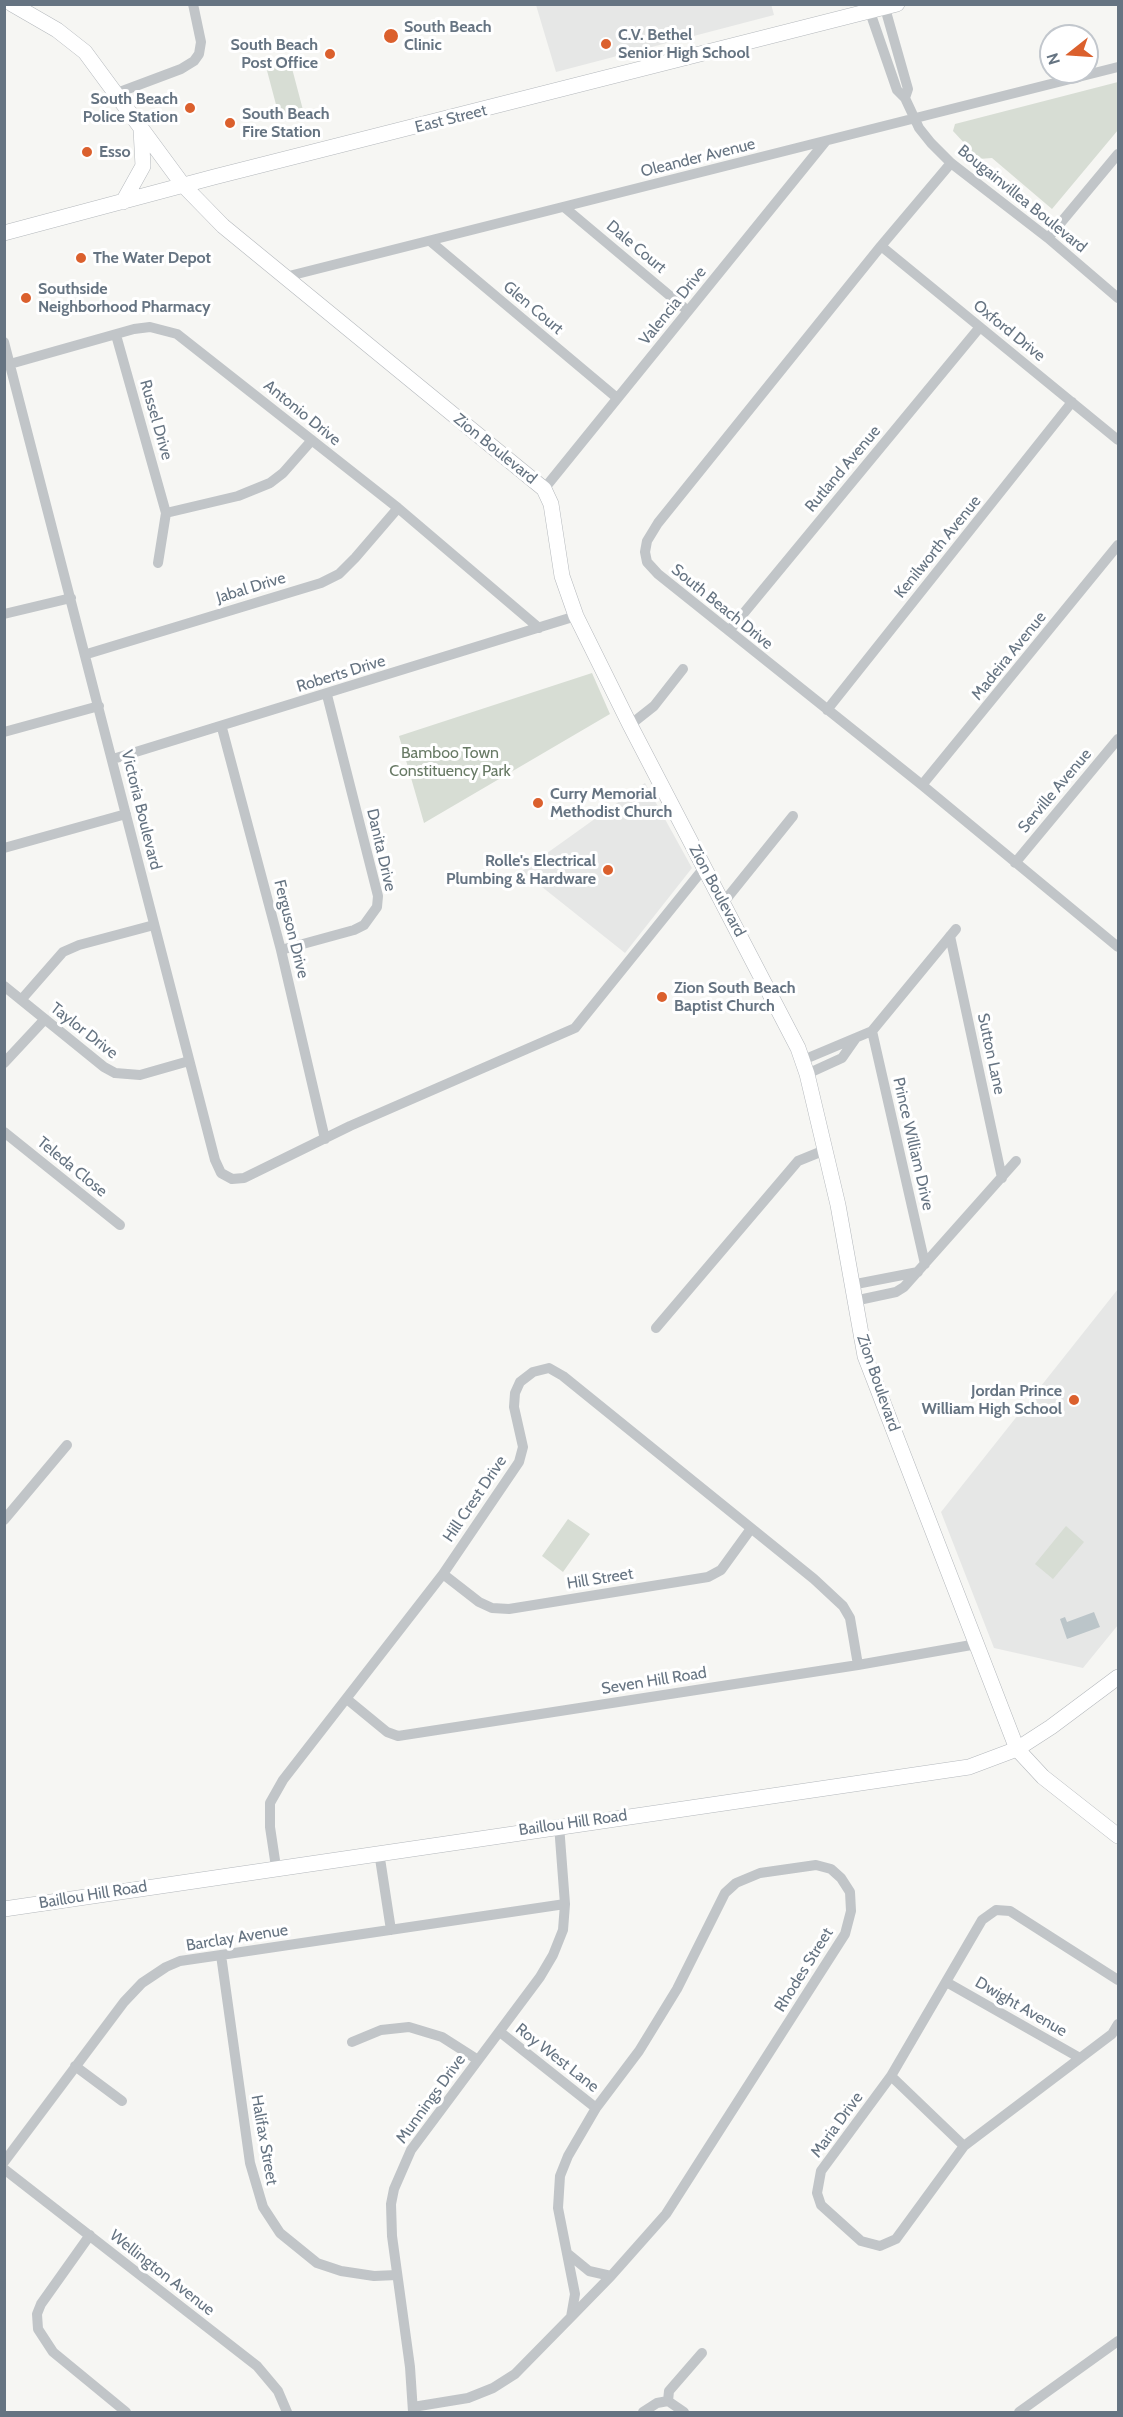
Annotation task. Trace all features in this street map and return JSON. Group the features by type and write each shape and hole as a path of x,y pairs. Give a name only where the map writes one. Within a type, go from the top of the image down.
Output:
{"main road":[{"name":"Zion Boulevard","path":"12,4 74,41 117,93 183,185 224,226 544,489 554,514 562,576 576,616 630,725 793,1037 805,1067 825,1150 864,1352 1017,1749"},
{"name":"East Street","path":"4,233 183,185 884,8"},
{"path":"123,202 144,166 141,128"},
{"name":"Baillou Hill Road","path":"4,1909 559,1825 969,1767 1017,1749 1052,1727 1119,1677"},
{"path":"1017,1749 1043,1777 1119,1836"}],"street":[{"path":"117,93 181,69 194,61 199,54 201,42 193,4"},
{"name":"Bougainvillea Boulevard","path":"884,8 889,69 897,90 905,98 914,119 931,143 951,163 1048,238 1119,298"},
{"name":"Oleander Avenue","path":"285,277 1119,67"},
{"name":"Valencia Drive","path":"544,489 825,142"},
{"path":"1048,238 1119,154"},
{"name":"South Beach Drive","path":"951,163 881,246 658,523 647,541 645,552 647,562 1015,863 1117,942"},
{"name":"Dale Court","path":"564,207 688,311"},
{"name":"Glen Court","path":"430,241 617,398"},
{"name":"Oxford Drive","path":"881,246 1119,440"},
{"name":"Antonio Drive","path":"10,364 150,327 177,334 398,508 539,628"},
{"name":"Rutland Avenue","path":"729,631 980,327"},
{"name":"Russel Drive","path":"116,335 166,513 158,563"},
{"name":"Victoria Boulevard","path":"5,347 70,598 87,654 154,925 220,1173 232,1179 244,1178 326,1139"},
{"name":"Kenilworth Avenue","path":"827,710 1072,402"},
{"path":"166,513 238,496 270,483 283,473 312,440"},
{"name":"Jabal Drive","path":"87,654 321,583 339,574 356,558 398,508"},
{"name":"Madeira Avenue","path":"922,785 1119,545"},
{"path":"4,614 70,598"},
{"name":"Roberts Drive","path":"113,759 222,728 576,616"},
{"path":"630,725 654,706 683,669"},
{"name":"Danita Drive","path":"281,950 364,926 377,907 378,896 327,694"},
{"path":"4,732 99,706"},
{"name":"Ferguson Drive","path":"222,728 281,950 326,1139"},
{"name":"Serville Avenue","path":"1015,863 1119,739"},
{"path":"4,848 126,814"},
{"path":"723,903 793,816"},
{"path":"326,1139 575,1028 704,868"},
{"path":"21,1000 63,952 79,945 154,925"},
{"name":"Sutton Lane","path":"872,1031 953,932 1002,1178"},
{"name":"Taylor Drive","path":"4,986 104,1067 115,1073 140,1075 189,1061"},
{"path":"4,1063 45,1019"},
{"path":"805,1067 872,1031"},
{"name":"Prince William Drive","path":"872,1031 922,1268"},
{"name":"Teleda Close","path":"4,1132 120,1225"},
{"path":"656,1328 798,1161 825,1150"},
{"path":"854,1301 896,1292 922,1268 1016,1161"},
{"path":"851,1285 922,1268"},
{"name":"Hill Crest Drive","path":"276,1867 270,1827 270,1803 284,1780 443,1574 519,1462 523,1447 514,1407 520,1382 533,1372 549,1368 814,1579 843,1606 850,1618 858,1665"},
{"path":"4,1520 67,1445"},
{"name":"Hill Street","path":"443,1574 479,1602 509,1609 708,1577 720,1570 750,1530"},
{"name":"Seven Hill Road","path":"348,1700 387,1732 398,1736 858,1665 977,1644"},
{"name":"Munnings Drive","path":"413,2410 409,2356 391,2220 398,2176 422,2134 548,1965 563,1930 565,1904 559,1825"},
{"path":"379,1852 391,1930"},
{"name":"Rhodes Street","path":"413,2410 454,2402 493,2388 515,2374 571,2317 611,2276 650,2234 687,2185 841,1941 850,1920 851,1902 846,1885 837,1873 825,1866 802,1866 752,1876 731,1887 719,1900 677,1989 639,2051 596,2108 568,2156 560,2176 558,2217 575,2294 571,2317"},
{"name":"Barclay Avenue","path":"4,2162 124,2002 150,1976 180,1961 565,1904"},
{"name":"Maria Drive","path":"1119,1980 1010,1911 996,1910 982,1920 948,1983 891,2076 821,2172 817,2193 821,2205 861,2241 880,2246 896,2239 964,2146 1112,2034 1119,2024"},
{"name":"Halifax Street","path":"221,1955 250,2163 263,2207 280,2233 317,2263 363,2275 397,2275"},
{"name":"Dwight Avenue","path":"948,1983 1080,2058"},
{"path":"352,2042 381,2030 409,2027 442,2037 478,2060"},
{"name":"Roy West Lane","path":"500,2032 596,2108"},
{"path":"75,2066 122,2101"},
{"path":"891,2076 964,2146"},
{"name":"Wellington Avenue","path":"4,2169 256,2366 278,2391 287,2412"},
{"path":"90,2235 41,2304 37,2314 38,2329 53,2352 126,2412"},
{"path":"567,2252 590,2271 611,2276"},
{"path":"1019,2412 1119,2341"},
{"path":"668,2401 669,2391 702,2353"},
{"path":"644,2412 657,2403 668,2401 684,2412"}],"shaded area":[{"name":"C.V. Bethel Senior High School","path":"771,4 774,15 556,72 536,5"},
{"name":"Rolle's Electrical Plumbing & Hardware","path":"645,783 692,868 625,953 522,871"},
{"name":"Jordan Prince William High School","path":"1118,1289 1118,1625 1083,1668 994,1648 941,1512"},
{"path":"1094,1612 1100,1627 1067,1639 1060,1619 1065,1617 1067,1622"}],"green space":[{"path":"289,57 303,110 279,116 265,63"},
{"path":"1118,82 1118,130 1052,209 992,158 979,159 953,131 955,124"},
{"name":"Bamboo Town Constituency Park","path":"592,673 610,714 424,823 399,736"},
{"path":"568,1519 590,1534 563,1572 542,1556"},
{"path":"1066,1526 1084,1542 1053,1579 1035,1564"}],"place":[{"name":"South Beach Clinic","path":"391,36"},
{"name":"C.V. Bethel Senior High School","path":"606,44"},
{"name":"South Beach Post Office","path":"330,54"},
{"name":"South Beach Police Station","path":"190,108"},
{"name":"South Beach Fire Station","path":"230,123"},
{"name":"Esso","path":"87,152"},
{"name":"The Water Depot","path":"81,258"},
{"name":"Southside Neighborhood Pharmacy","path":"26,298"},
{"name":"Curry Memorial Methodist Church","path":"538,803"},
{"name":"Rolle's Electrical Plumbing & Hardware","path":"608,870"},
{"name":"Zion South Beach Baptist Church","path":"662,997"},
{"name":"Jordan Prince William High School","path":"1074,1400"}]}
